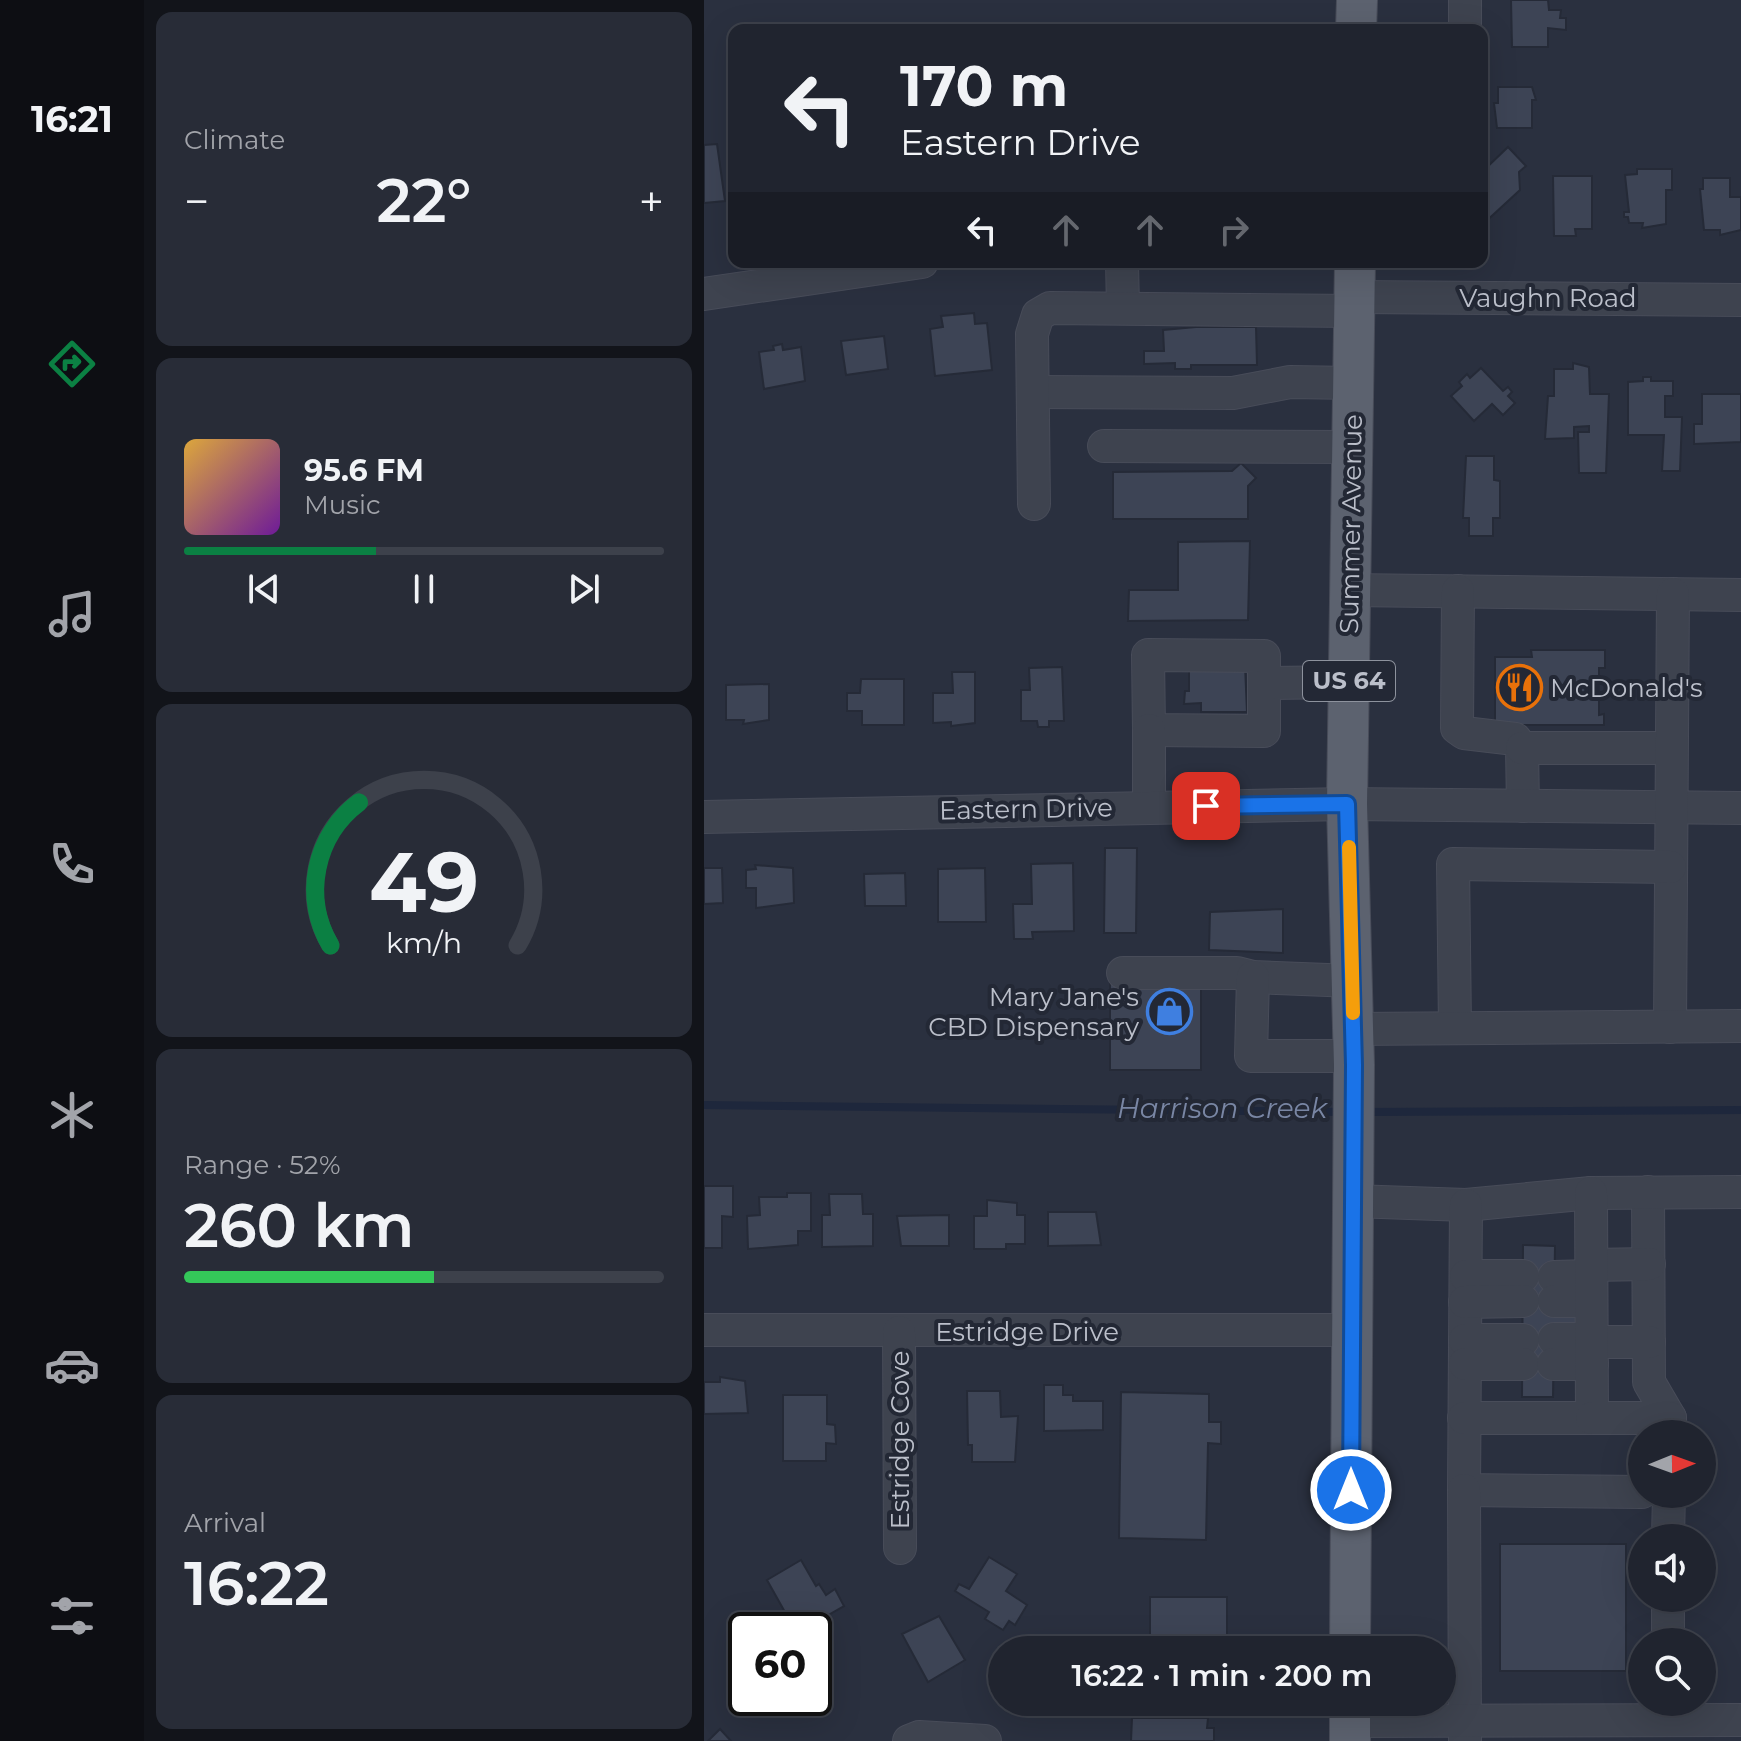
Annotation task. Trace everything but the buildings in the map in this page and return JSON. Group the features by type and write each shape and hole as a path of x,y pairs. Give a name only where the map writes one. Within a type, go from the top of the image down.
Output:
{"main road":[{"path":"1356,24 1357,0"},
{"name":"Summer Avenue","path":"1350,1636 1354,1186 1353,981 1347,804 1355,290"}],"street":[{"path":"1465,0 1465,24"},
{"path":"704,294 881,268"},
{"path":"1122,268 1123,308"},
{"name":"Vaughn Road","path":"1033,392 1032,334 1038,315 1050,308 1123,308 1355,290 1741,300"},
{"path":"1034,504 1033,392 1233,393 1290,382 1354,383"},
{"path":"1104,446 1353,447"},
{"path":"1350,590 1741,595"},
{"path":"1458,591 1457,728 1464,733 1515,739 1522,748 1523,806"},
{"path":"1670,1027 1673,594"},
{"path":"1149,730 1264,731 1264,656 1148,655 1149,807"},
{"path":"1264,683 1349,682"},
{"path":"1522,748 1671,748"},
{"name":"Eastern Drive","path":"704,817 1347,804 1741,808"},
{"path":"1455,1028 1453,864 1670,867"},
{"path":"1123,973 1237,973 1253,977 1353,981"},
{"path":"1253,977 1251,1056 1353,1050 1455,1028 1741,1026"},
{"path":"1354,1186 1466,1205 1591,1193 1741,1192"},
{"path":"1648,1192 1649,1382 1667,1420"},
{"path":"1591,1193 1592,1418"},
{"path":"1465,1731 1466,1205"},
{"path":"1465,1289 1539,1289 1591,1280 1649,1264"},
{"name":"Estridge Drive","path":"704,1330 1351,1330"},
{"name":"Estridge Cove","path":"899,1332 900,1548"},
{"path":"1465,1352 1538,1352 1649,1342"},
{"path":"1464,1418 1592,1418 1628,1422"},
{"path":"1464,1490 1628,1492"},
{"path":"1350,1721 1465,1731 1654,1721 1741,1720"},
{"path":"909,1741 919,1737 985,1741"}],"waterway":[{"name":"Harrison Creek","path":"704,1105 1344,1112"},
{"name":"Harrison Creek","path":"1366,1112 1741,1110"}],"slow traffic":[{"path":"1349,847 1353,1013"}],"place":[{"name":"McDonald's","path":"1519,688"},
{"name":"Mary Jane's CBD Dispensary","path":"1170,1012"}],"route":[{"path":"1206,806 1347,804 1354,1065 1351,1490"}]}
